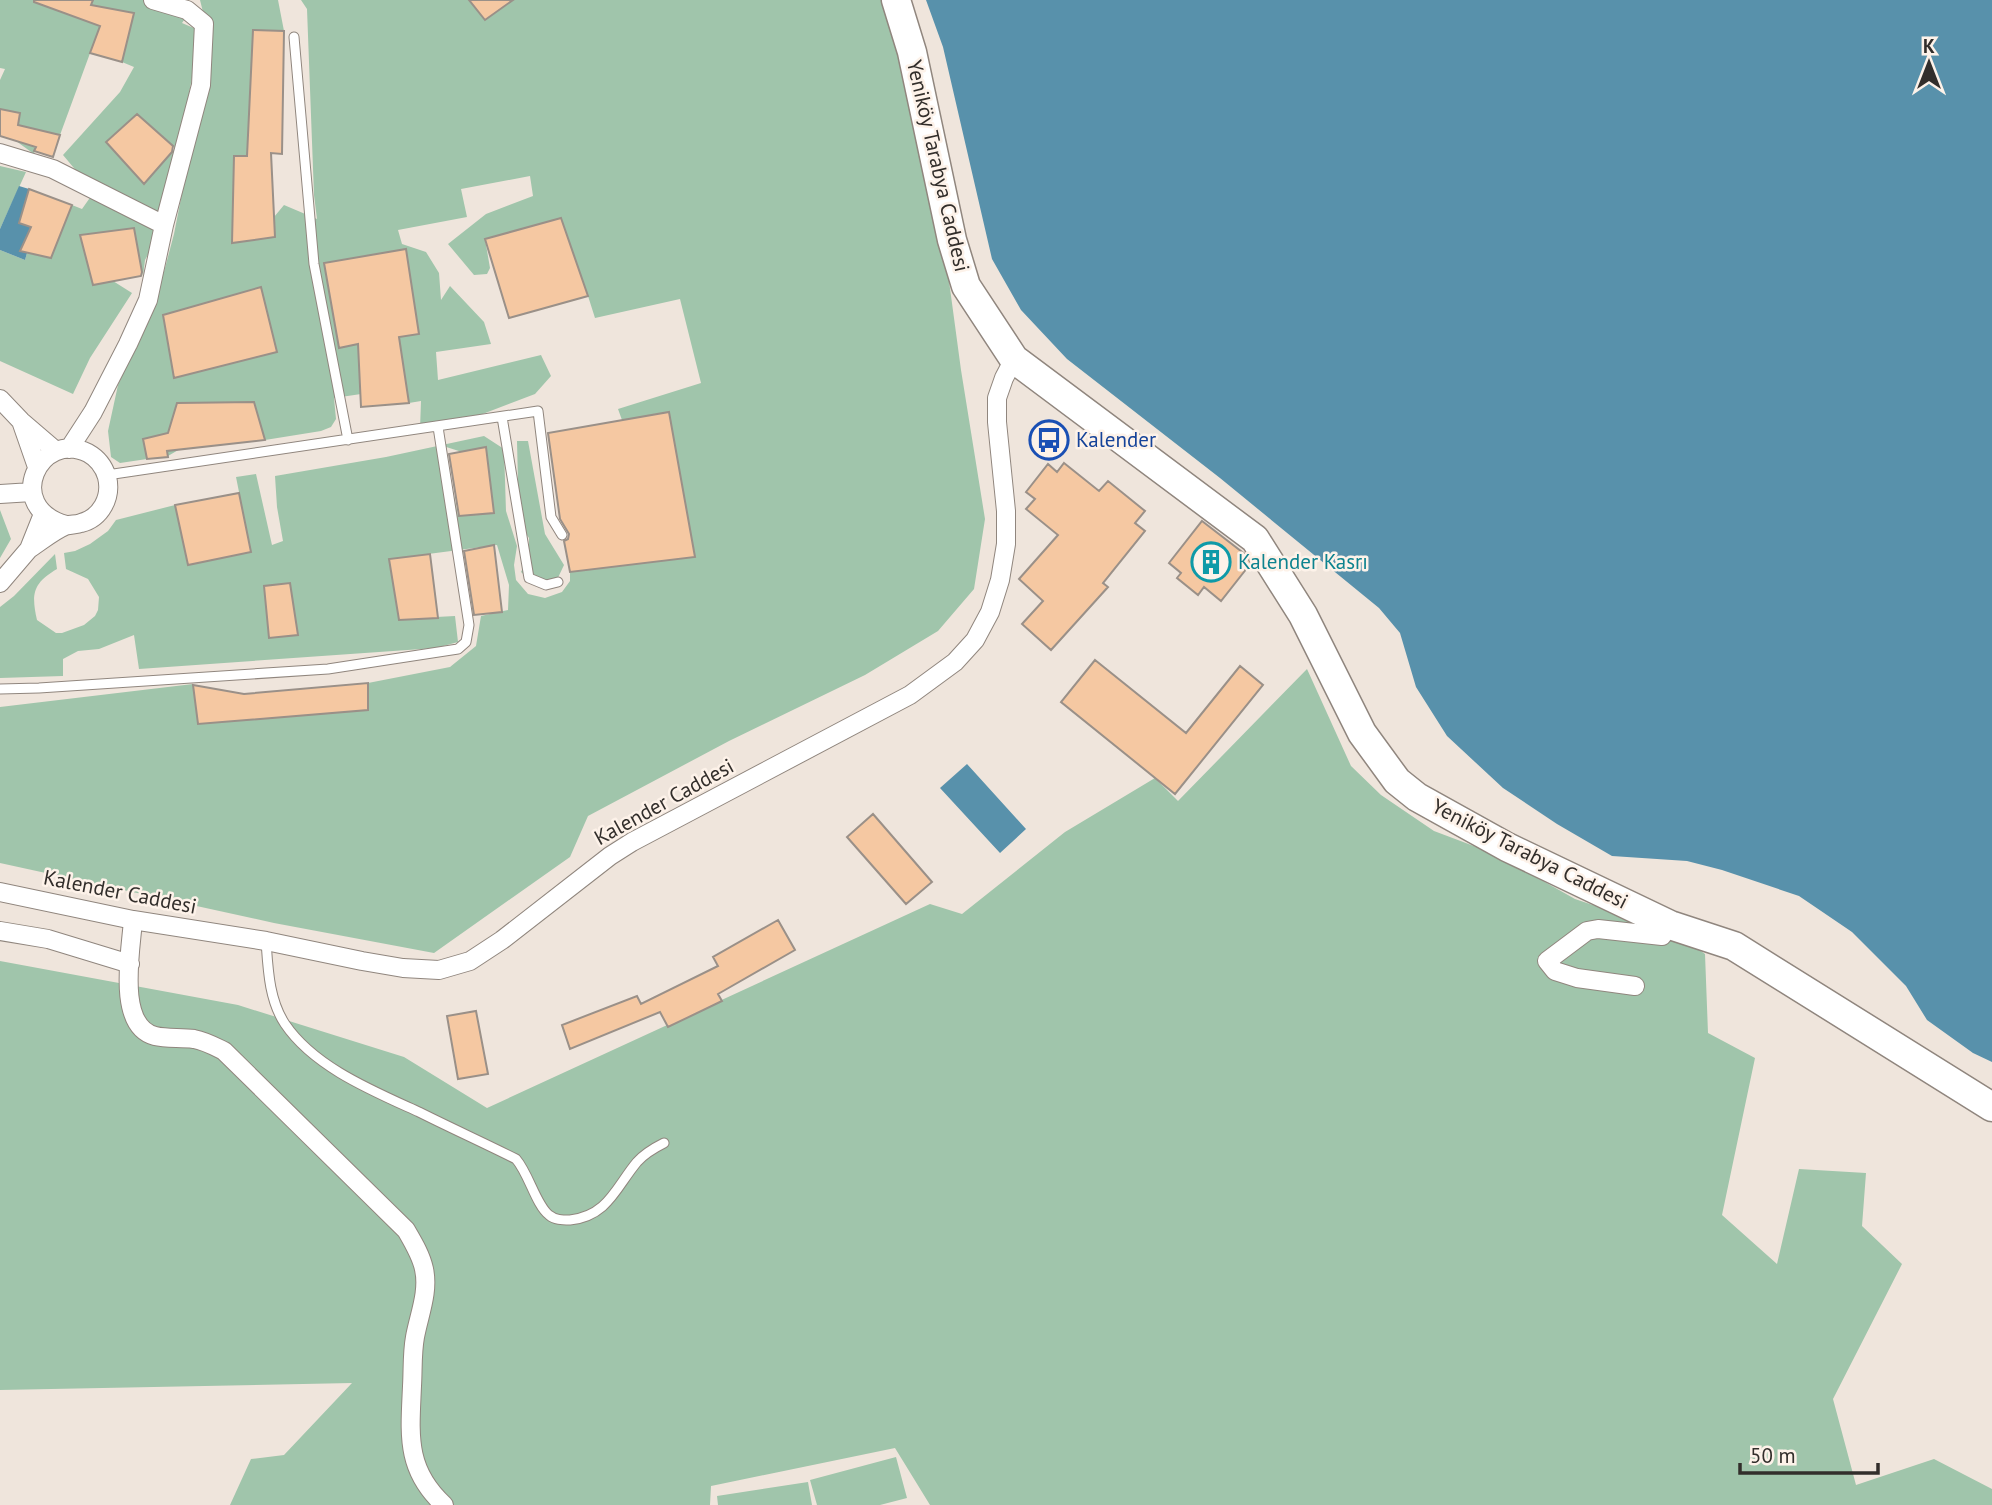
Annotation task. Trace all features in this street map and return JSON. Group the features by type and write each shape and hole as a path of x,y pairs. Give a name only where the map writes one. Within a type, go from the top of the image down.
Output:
{"main road":[{"name":"Yeniköy Tarabya Caddesi","path":"896,0 912,52 952,240 966,286 1014,359 1255,539 1303,615 1362,733 1397,781 1417,797 1507,847 1670,925 1734,946 1992,1107"}],"street":[{"path":"63,450 93,412 148,300 164,225 201,85 204,24 187,10 153,0"},
{"path":"0,153 53,169 164,225"},
{"name":"Kalender Caddesi","path":"0,892 133,920 266,941 403,968 439,970 470,961 632,842 898,701 955,662 975,640 990,612 1000,580 1006,544 997,398 1014,359"},
{"path":"0,399 21,421 63,450"},
{"path":"93,412 95,457"},
{"path":"21,421 37,467"},
{"path":"78,449 95,457 107,475 109,487 107,500 100,511 79,524 66,525 54,522 43,514 32,492 37,467 46,458 63,450 78,449"},
{"path":"0,494 32,492"},
{"path":"29,549 43,514"},
{"path":"0,583 29,549 66,525"},
{"path":"133,920 130,1006 137,1025 153,1036 196,1039 224,1051 406,1230 416,1248 424,1268 426,1291 414,1341 410,1440 418,1472 443,1505"},
{"path":"1634,986 1577,978 1555,971 1547,961 1587,931 1598,929 1662,936 1670,925"},
{"path":"0,931 48,939 130,964"}],"lane":[{"path":"293,37 314,264 348,440"},
{"path":"107,475 538,411 551,517 562,535"},
{"path":"502,417 529,578 546,585 558,582"},
{"path":"0,689 328,669 458,649 466,642 469,625 438,426"},
{"path":"266,941 270,986 284,1022 295,1037 321,1060 349,1078 516,1158 548,1215 560,1221 579,1219 594,1213 609,1201 644,1154 664,1143"}],"green space":[{"path":"0,0 41,0 40,4 100,26 60,135 41,130 34,154 16,141 20,113 0,109 0,80 5,69 0,68"},
{"path":"93,0 145,0 189,13 182,23 196,29 193,72 184,121 151,249 145,260 143,276 134,228 80,236 93,285 113,281 132,293 90,358 73,394 0,361 0,250 25,260 27,253 51,258 72,205 82,209 94,192 63,155 120,92 134,67 122,62 134,13 91,5","holes":["137,114 175,148 144,183"]},
{"path":"200,0 278,0 284,31 253,30 247,156 234,157 232,242 274,217 284,205 317,219 307,9 301,0 469,0 485,20 508,4 506,0 888,0 935,177 961,370 985,519 974,589 938,631 865,675 729,741 588,816 570,857 434,953 274,923 0,863 0,707 193,684 198,724 368,710 368,683 450,667 476,646 481,616 508,610 509,585 497,545 390,559 399,619 455,616 458,642 436,648 139,669 134,635 99,649 78,651 63,659 63,676 0,678 0,607 55,554 57,569 43,579 34,596 37,620 56,633 84,625 95,616 99,597 88,579 66,569 64,553 90,544 108,531 116,520 175,505 188,565 251,552 236,477 256,474 272,545 283,541 275,476 440,445 446,455 458,516 494,513 486,448 462,452 441,445 484,436 504,449 506,511 517,546 514,565 516,580 528,594 545,598 562,592 570,581 570,572 695,556 669,413 622,420 618,409 701,383 680,299 595,318 588,296 485,239 490,268 487,274 474,275 448,244 486,214 533,196 530,176 461,189 467,217 398,230 402,244 426,252 439,273 441,300 450,286 484,322 491,344 436,352 438,380 541,355 551,376 535,394 467,420 420,429 421,401 409,403 402,360 361,394 334,398 336,419 331,427 321,431 180,449 168,456 164,435 147,459 120,463 111,457 108,431 118,385 150,315 174,234 206,71 204,16","holes":["406,250 419,334 339,347 324,263","261,287 277,352 174,378 163,315","290,584 298,635 269,638 264,587"]},
{"path":"0,166 26,172 0,229"},
{"path":"517,441 528,441 545,534 564,565 555,584 536,586 521,572 529,556 529,538 519,524"},
{"path":"0,510 11,539 0,558"},
{"path":"1307,669 1351,766 1381,795 1434,831 1495,854 1575,899 1676,933 1705,954 1708,1033 1755,1058 1722,1215 1777,1264 1799,1169 1866,1173 1862,1226 1902,1264 1833,1399 1856,1485 1934,1459 1992,1489 1992,1505 930,1505 895,1448 711,1486 710,1505 230,1505 251,1459 284,1455 352,1383 0,1390 0,961 238,1005 404,1057 487,1108 930,904 962,914 1065,832 1155,778 1178,801"},
{"path":"896,1457 907,1498 880,1505 817,1505 810,1480"},
{"path":"808,1482 812,1505 718,1505 717,1496"}],"water":[{"path":"926,0 1992,0 1992,1062 1973,1053 1927,1020 1906,986 1852,932 1799,896 1687,861 1612,856 1503,788 1447,736 1416,687 1400,633 1379,608 1220,478 1067,359 1021,310 992,259 943,47"},
{"path":"19,186 29,189 19,223 31,227 20,250 27,253 25,260 0,250 0,229"},
{"path":"967,764 1026,829 1000,853 940,788"}],"building":[{"path":"34,0 93,0 91,5 134,13 122,62 90,53 100,26"},
{"path":"469,0 513,0 485,20"},
{"path":"253,30 284,31 282,154 271,153 275,237 232,243 234,156 247,156"},
{"path":"0,109 20,113 18,125 60,135 53,157 34,151 36,147 0,136"},
{"path":"137,114 173,146 172,152 144,184 106,142"},
{"path":"29,189 72,205 51,258 20,251 31,227 19,223"},
{"path":"561,218 588,296 509,318 485,239"},
{"path":"134,228 141,276 93,285 80,235"},
{"path":"406,249 419,334 399,337 409,403 361,407 358,344 339,348 324,263"},
{"path":"261,287 277,352 174,378 163,315"},
{"path":"254,402 265,440 167,451 168,457 147,459 143,439 168,433 177,403"},
{"path":"669,412 695,557 570,572 564,541 569,534 560,519 548,433"},
{"path":"486,447 494,513 459,516 449,454"},
{"path":"1064,463 1099,491 1108,481 1145,511 1135,523 1145,531 1103,583 1108,587 1051,650 1022,624 1043,601 1019,579 1058,535 1026,509 1035,499 1026,492 1048,464 1057,472"},
{"path":"239,493 251,552 188,565 175,505"},
{"name":"Kalender Kasrı","path":"1202,521 1246,555 1251,563 1221,601 1204,587 1198,595 1177,578 1181,573 1169,563"},
{"path":"494,545 502,612 474,615 464,551"},
{"path":"430,554 438,618 399,620 389,559"},
{"path":"290,583 298,635 269,638 264,586"},
{"path":"1095,660 1186,733 1240,666 1263,685 1175,794 1061,702"},
{"path":"368,683 368,710 198,724 193,685 244,694"},
{"path":"873,814 932,882 906,904 847,837"},
{"path":"778,920 795,950 718,994 722,1001 668,1027 660,1012 570,1049 562,1025 637,996 641,1004 718,966 713,957"},
{"path":"476,1011 488,1074 458,1079 447,1016"}],"place":[{"name":"Kalender","path":"1049,440"},
{"name":"Kalender Kasrı","path":"1211,562"}]}
